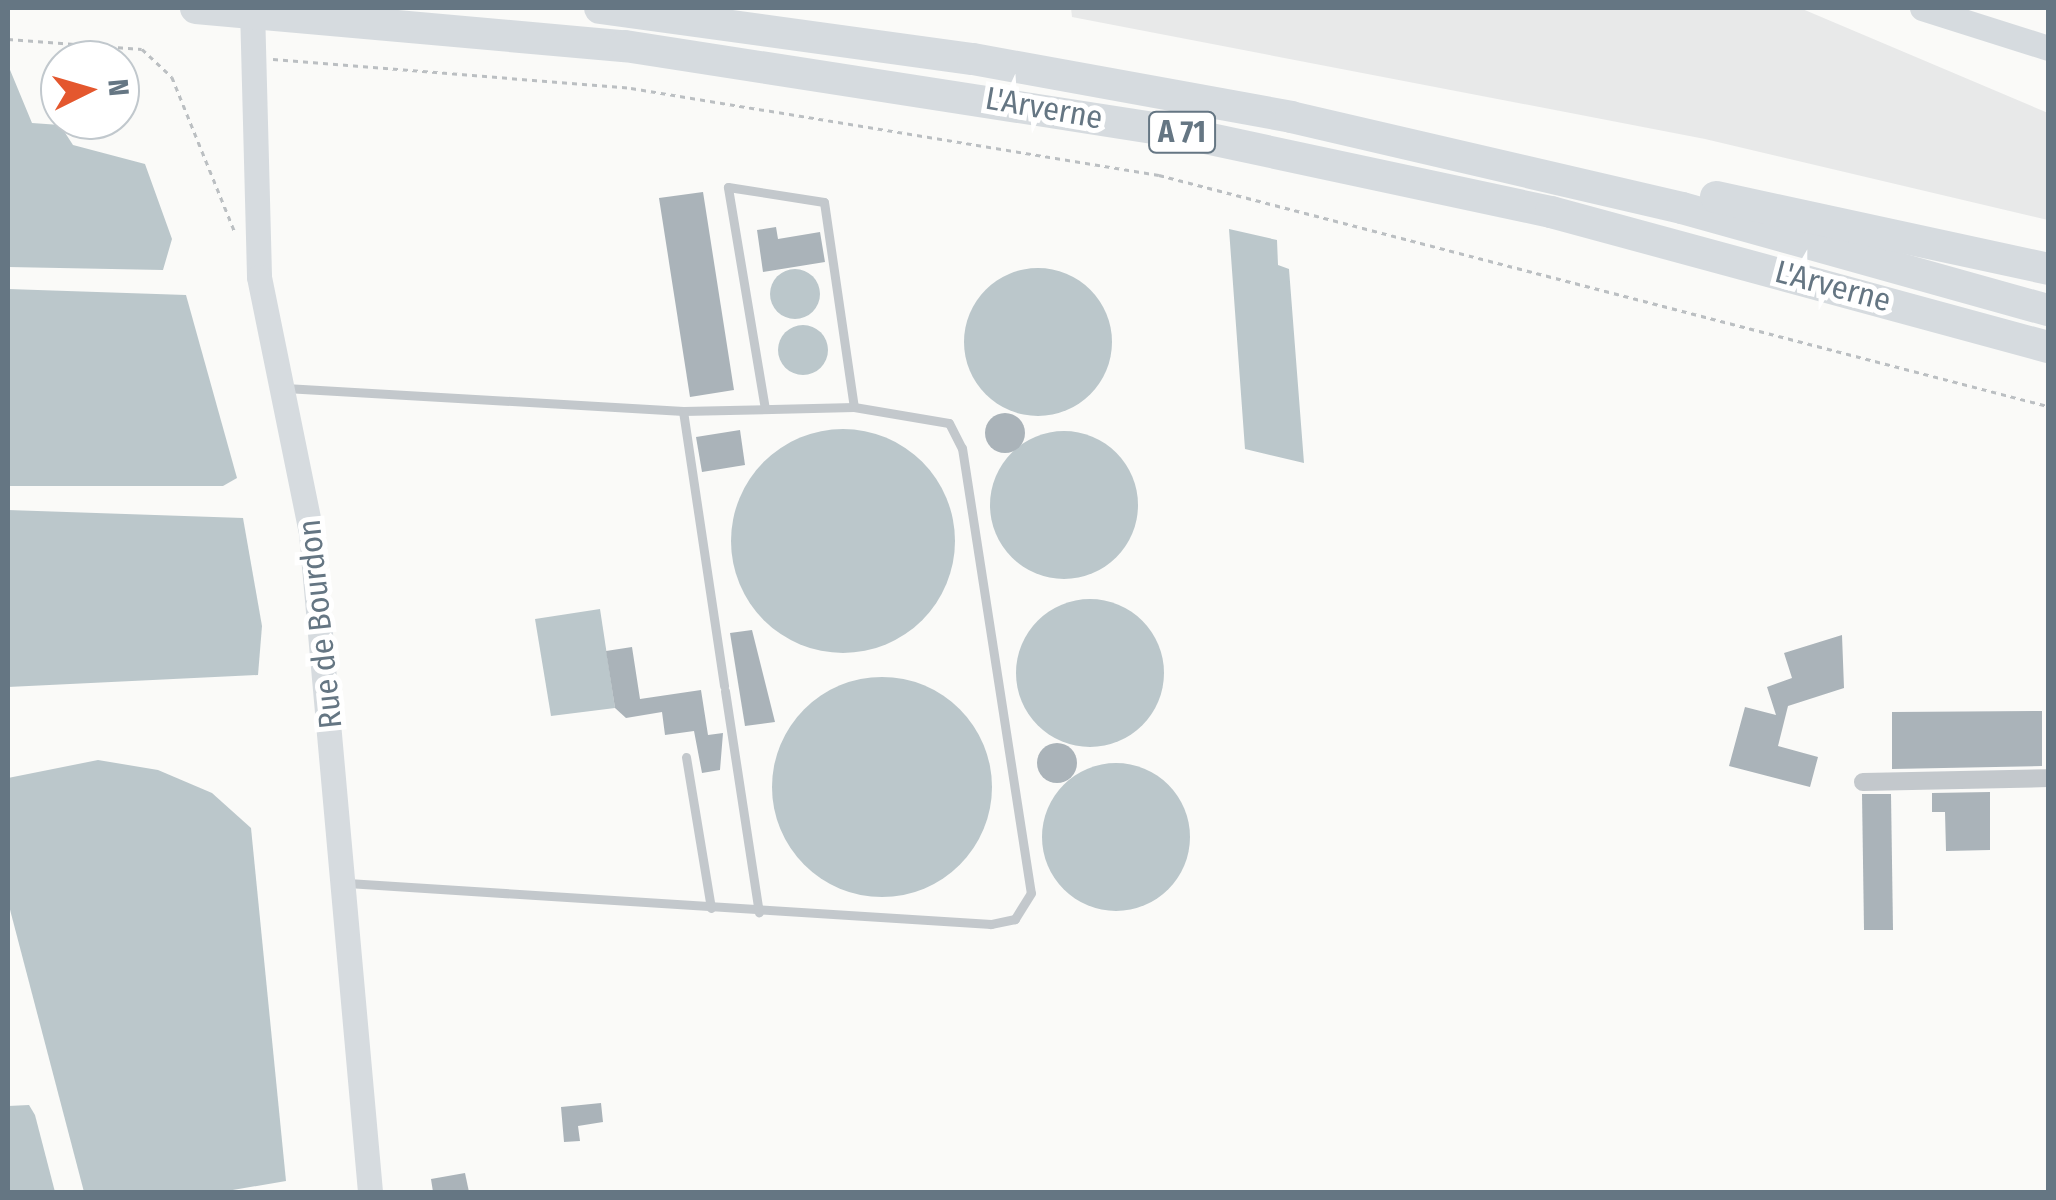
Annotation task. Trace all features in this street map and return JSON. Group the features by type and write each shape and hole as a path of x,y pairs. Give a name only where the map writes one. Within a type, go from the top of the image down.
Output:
{"highway":[{"name":"L'Arverne","path":"199,8 297,14 817,71 1173,130 1551,212 2048,347"},
{"name":"L'Arverne","path":"600,8 1113,82 1624,194 2048,310"},
{"path":"1624,194 1686,191 2048,269"}],"main road":[{"name":"Rue de Bourdon","path":"242,8 249,59 259,277 303,468 370,1192"},
{"name":"Rue de Bourdon","path":"249,59 252,8"},
{"path":"1922,8 2048,48"}],"street":[{"path":"1863,782 2048,778"}],"lane":[{"path":"764,409 728,187 824,202 854,407"},
{"path":"284,388 682,411 854,407 938,417 962,448 1032,893 1016,918 991,924 758,912 344,882"},
{"path":"682,411 758,912"},
{"path":"686,758 711,908"}],"path":[{"path":"8,39 142,48 172,77 241,243"},
{"path":"249,59 490,71 997,143 1400,232 2048,406"}],"shaded area":[{"path":"1071,8 1800,8 2048,113 2048,220 1705,139 1072,17"},
{"path":"8,65 32,123 40,124 40,140 70,140 73,145 145,164 172,239 163,270 8,267"},
{"path":"1229,229 1277,240 1278,265 1289,269 1304,463 1245,449"},
{"path":"1038,268 1066,274 1090,290 1106,314 1112,342 1106,370 1090,394 1066,410 1038,416 1010,410 986,394 970,370 964,342 970,314 986,290 1010,274"},
{"path":"795,269 812,277 820,294 812,311 795,319 778,311 770,294 778,277"},
{"path":"8,289 186,295 237,478 223,486 8,486"},
{"path":"803,325 820,333 828,350 820,367 803,375 786,367 778,350 786,333"},
{"path":"843,429 886,438 922,462 946,498 955,541 946,584 922,620 886,644 843,653 800,644 764,620 740,584 731,541 740,498 764,462 800,438"},
{"path":"1064,431 1092,437 1116,453 1132,477 1138,505 1132,533 1116,557 1092,573 1064,579 1036,573 1012,557 996,533 990,505 996,477 1012,453 1036,437"},
{"path":"8,510 243,518 262,626 258,675 8,687"},
{"path":"1090,599 1118,605 1142,621 1158,645 1164,673 1158,701 1142,725 1118,741 1090,747 1062,741 1038,725 1022,701 1016,673 1022,645 1038,621 1062,605"},
{"path":"600,609 615,708 551,716 535,619"},
{"path":"882,677 924,685 960,709 984,745 992,787 984,829 960,865 924,889 882,897 840,889 804,865 780,829 772,787 780,745 804,709 840,685"},
{"path":"98,760 158,770 212,793 251,828 286,1181 221,1192 84,1192 8,902 8,778"},
{"path":"1116,763 1144,769 1168,785 1184,809 1190,837 1184,865 1168,889 1144,905 1116,911 1088,905 1064,889 1048,865 1042,837 1048,809 1064,785 1088,769"},
{"path":"29,1105 55,1192 8,1192 8,1106"}],"building":[{"path":"703,192 734,390 690,397 659,198"},
{"path":"776,227 778,239 820,232 825,262 763,272 757,230"},
{"path":"1005,413 1019,419 1025,433 1019,447 1005,453 991,447 985,433 991,419"},
{"path":"740,430 745,465 702,472 696,437"},
{"path":"752,630 775,722 745,726 730,633"},
{"path":"1842,635 1844,688 1788,706 1778,746 1818,757 1810,787 1729,766 1745,707 1776,715 1767,687 1792,678 1784,653"},
{"path":"632,647 640,699 701,690 708,735 723,733 720,770 702,773 694,731 665,735 662,712 626,718 615,708 606,651"},
{"path":"2042,711 2042,766 1892,769 1892,712"},
{"path":"1057,743 1071,749 1077,763 1071,777 1057,783 1043,777 1037,763 1043,749"},
{"path":"1990,792 1990,850 1946,851 1945,812 1932,812 1932,793"},
{"path":"1862,794 1891,794 1893,930 1864,930"},
{"path":"601,1103 603,1122 578,1126 580,1141 564,1142 561,1107"},
{"path":"465,1173 469,1192 433,1192 431,1179"}]}
